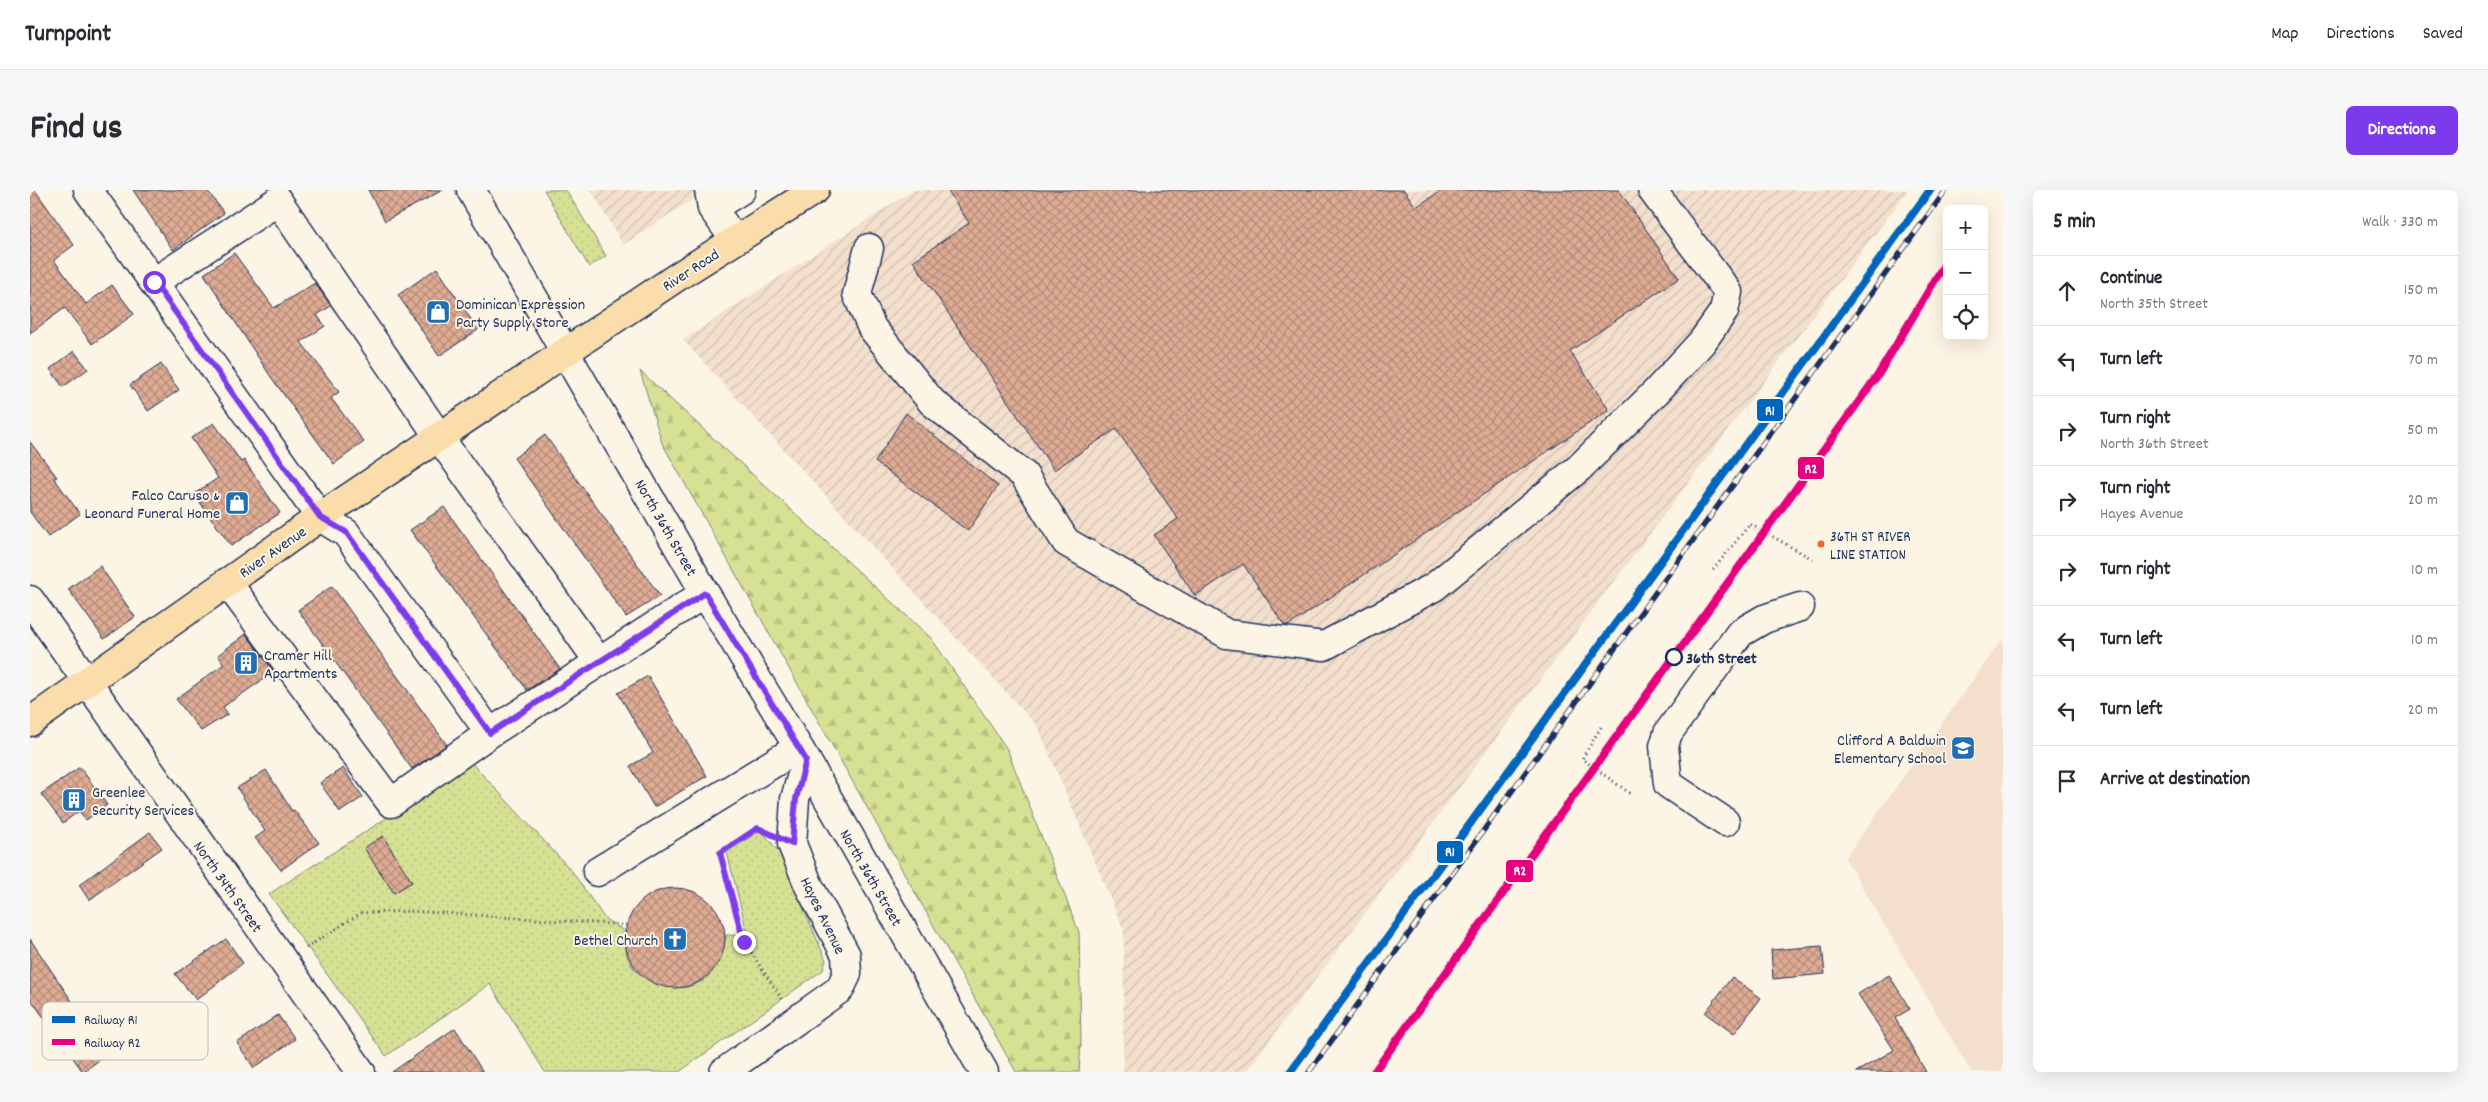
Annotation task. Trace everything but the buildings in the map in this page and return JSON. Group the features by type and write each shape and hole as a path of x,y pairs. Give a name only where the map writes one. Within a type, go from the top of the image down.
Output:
{"main road":[{"name":"River Road","path":"566,351 815,190"},
{"name":"River Avenue","path":"30,722 320,517 566,351"}],"street":[{"path":"88,190 320,517 346,532 490,733"},
{"name":"North 36th Street","path":"471,190 705,593 802,754 984,1072"},
{"path":"736,240 711,199 741,190"},
{"path":"869,248 857,294 872,328 932,402 1024,474 1066,542 1227,634 1324,646 1434,587 1541,500 1579,468 1655,393 1707,334 1724,311 1728,292 1652,190"},
{"path":"154,282 278,201 439,437 599,662"},
{"path":"227,582 391,803 490,733 705,593"},
{"name":"North 34th Street","path":"30,600 283,964 361,1072"},
{"path":"1725,822 1668,784 1664,746 1668,733 1740,633 1764,619 1800,607"},
{"path":"597,872 802,754"},
{"name":"Hayes Avenue","path":"724,1072 840,989 847,974 846,955 809,886 792,844 802,754"}],"path":[{"path":"1713,570 1750,524 1816,561"},
{"path":"1601,727 1582,759 1631,794"},
{"path":"792,844 758,828 720,853 744,942 796,1020"},
{"path":"283,964 361,913 410,911 626,925"}],"shaded area":[{"path":"591,190 707,190 623,245"},
{"path":"913,190 1908,190 1246,1072 1123,1072 1124,931 1038,727 683,340"},
{"name":"Clifford A Baldwin Elementary School","path":"2003,638 2003,1072 1971,1072 1845,858"}],"green space":[{"path":"544,190 566,190 606,256 589,267"},
{"path":"640,371 931,638 1007,749 1079,932 1081,1043 1079,1072 1016,1072 662,443"},
{"path":"469,760 571,870 605,919 625,931 629,961 636,971 646,978 670,987 694,985 704,979 719,961 726,935 748,936 727,852 761,830 779,852 826,960 823,970 679,1072 545,1072 490,984 386,1056 269,894 388,817"}],"railway":[{"path":"1290,1072 1930,190"},
{"path":"1309,1072 1946,190"}],"rail line":[{"name":"R1","path":"1290,1072 1930,190"},
{"name":"R2","path":"1374,1072 1878,375 1943,267"}],"place":[{"name":"Dominican Expression Party Supply Store","path":"438,312"},
{"name":"Falco Caruso & Leonard Funeral Home","path":"237,503"},
{"name":"36TH ST RIVER LINE STATION","path":"1821,544"},
{"name":"36th Street","path":"1674,657"},
{"name":"Cramer Hill Apartments","path":"246,663"},
{"name":"Clifford A Baldwin Elementary School","path":"1963,748"},
{"name":"Greenlee Security Services","path":"74,800"},
{"name":"Bethel Church","path":"675,939"}],"route":[{"path":"154,282 320,517 346,532 490,733 705,593 806,760 796,799 792,844 758,828 720,853 744,942"}]}
